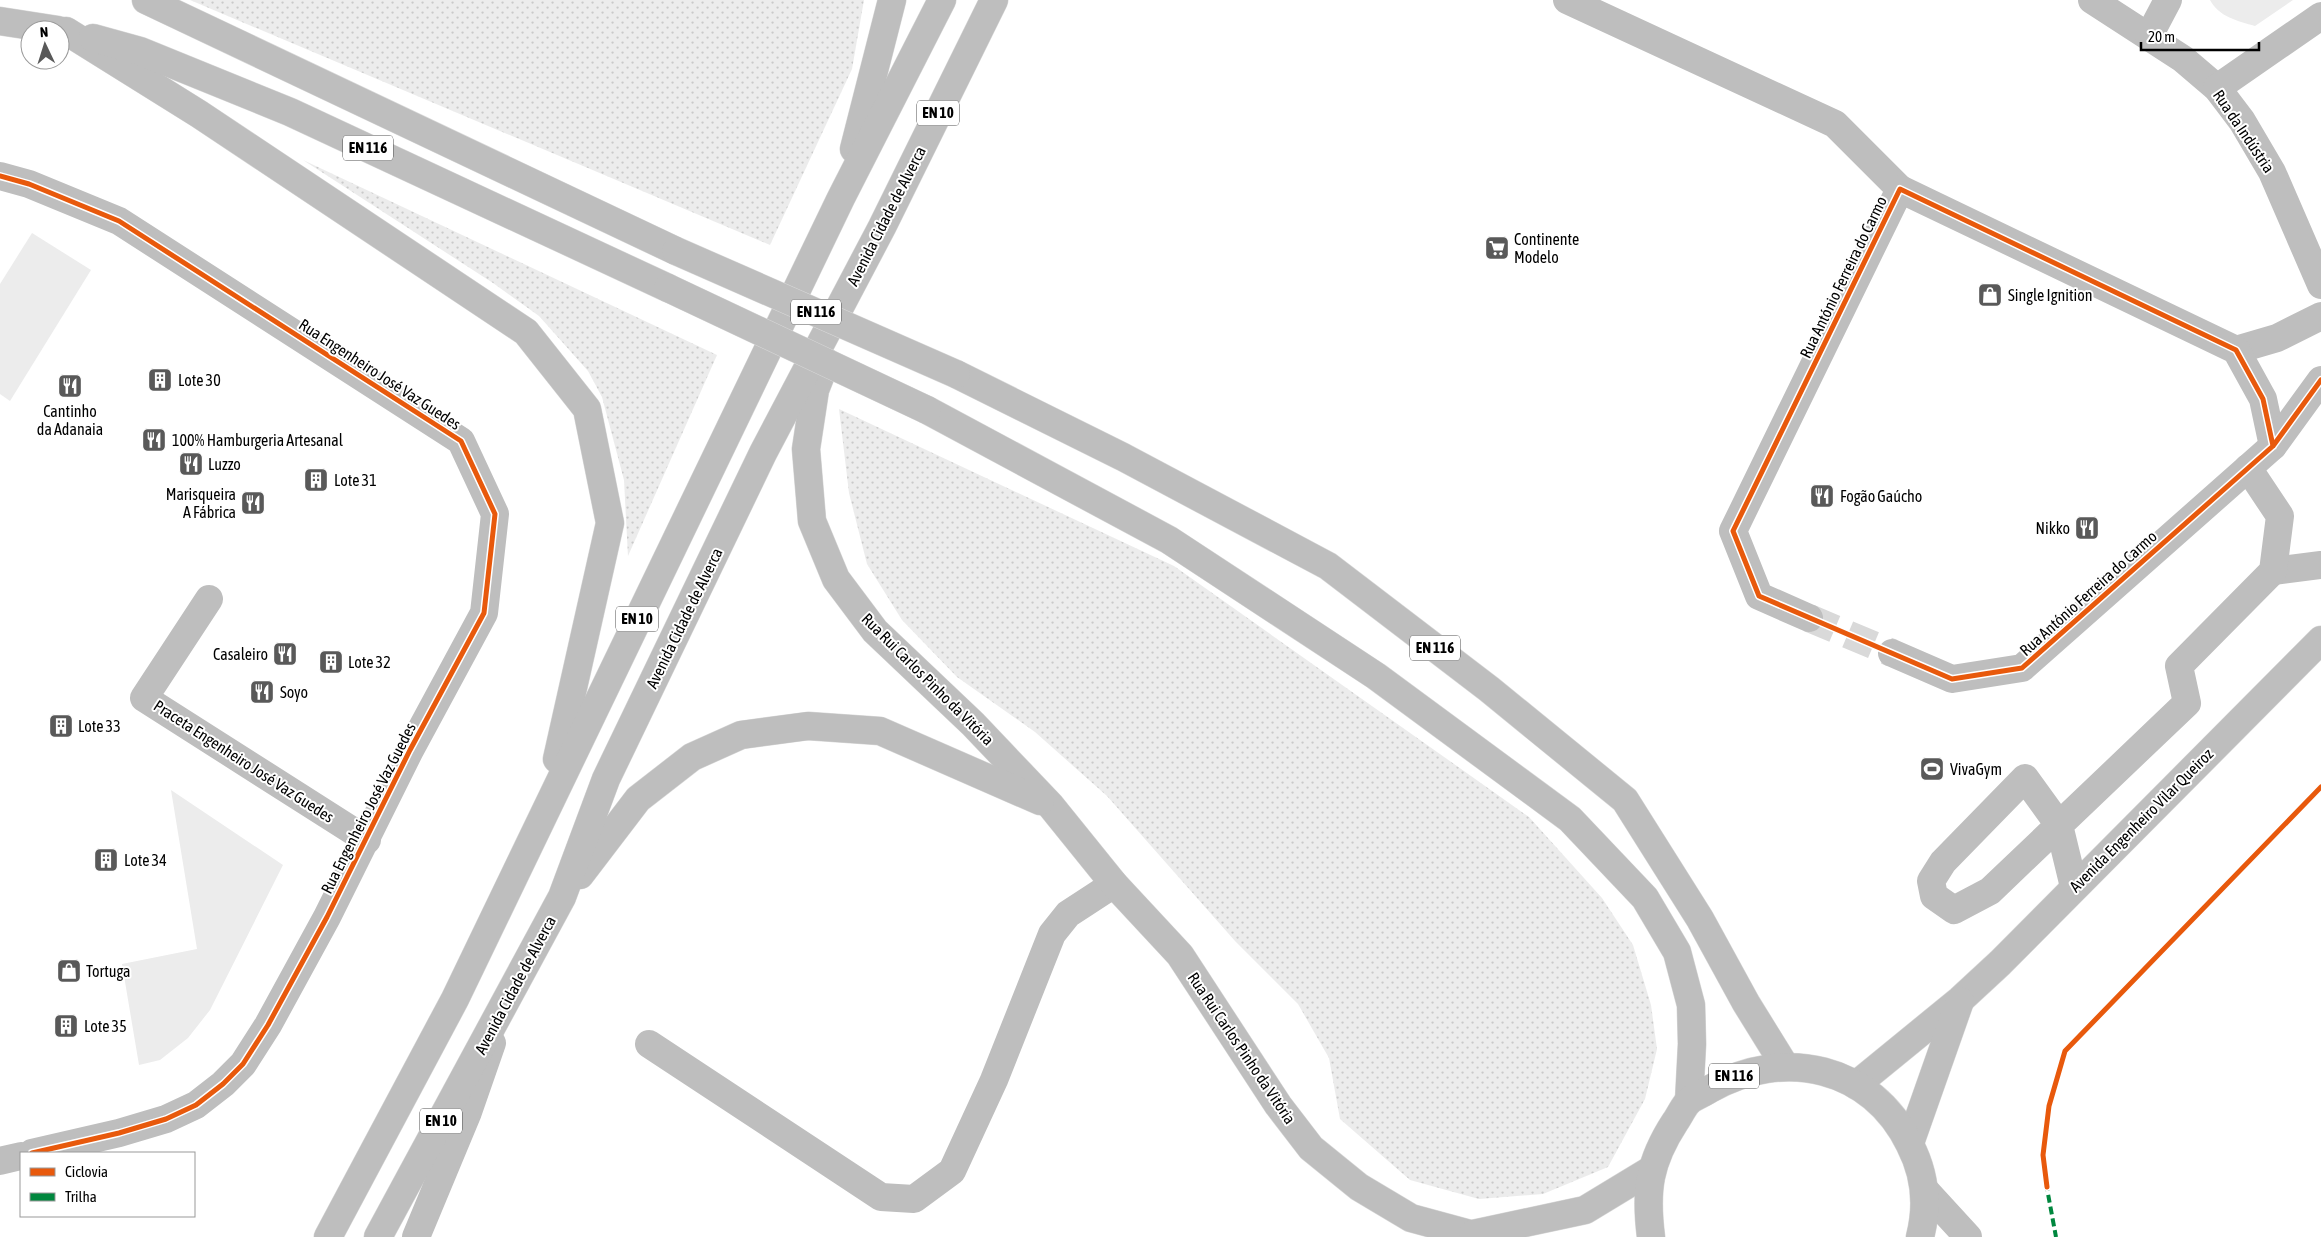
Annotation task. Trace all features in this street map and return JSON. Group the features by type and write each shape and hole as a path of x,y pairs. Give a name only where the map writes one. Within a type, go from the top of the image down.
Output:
{"main road":[{"name":"EN 116","path":"146,0 676,251 956,374 1123,457 1328,566 1489,689 1625,800 1700,919 1746,1003 1785,1066"},
{"path":"841,198 892,0"},
{"name":"EN 10","path":"328,1237 455,999 546,806 841,198 942,0"},
{"name":"Avenida Cidade de Alverca","path":"378,1237 562,898 606,779 763,453 882,227 994,0"},
{"path":"1567,0 1835,124 1900,189"},
{"name":"Rua da Indústria","path":"2092,0 2183,59 2217,88 2242,121 2272,172 2321,285"},
{"path":"2149,36 2168,0"},
{"path":"2217,88 2321,16"},
{"name":"EN 116","path":"0,21 20,24"},
{"name":"EN 116","path":"70,33 140,51 290,112 928,410 1169,540 1376,676 1570,819 1645,898 1677,952 1690,1004 1692,1044 1689,1101"},
{"path":"70,36 207,119 526,332 587,409 610,523 546,806"},
{"name":"Rua Engenheiro José Vaz Guedes","path":"0,176 29,184 119,221 461,441 495,514 484,613 410,750 367,840 268,1025 243,1064 224,1084 196,1105 166,1119 119,1133 36,1152"},
{"name":"Rua António Ferreira do Carmo","path":"1809,618 1759,596 1733,531 1900,189 2236,350"},
{"name":"Rua Rui Carlos Pinho da Vitória","path":"882,227 814,390 806,449 812,520 836,579 875,631 973,724 1051,806 1114,884 1180,955 1278,1105 1311,1148 1359,1188 1411,1218 1477,1235"},
{"path":"2273,446 2263,399 2236,350 2277,338 2321,316"},
{"name":"Rua António Ferreira do Carmo","path":"1892,653 1952,678 2022,668 2273,446 2321,380"},
{"path":"2074,887 2059,825 2025,778 1943,862 1931,881 1934,896 1954,910 1990,891 2059,825 2187,703 2179,666 2273,571 2280,516 2248,468"},
{"path":"2273,571 2321,565"},
{"name":"Praceta Engenheiro José Vaz Guedes","path":"210,599 144,698 367,840"},
{"name":"Avenida Engenheiro Vilar Queiroz","path":"1856,1085 1960,1000 2321,640"},
{"name":"Rua Rui Carlos Pinho da Vitória","path":"562,898 638,799 692,758 741,735 808,726 880,731 1051,806"},
{"path":"649,1044 881,1197 914,1199 952,1171 994,1080 1052,934 1068,914 1114,884"},
{"name":"Avenida Engenheiro Vilar Queiroz","path":"1910,1143 1960,1000"},
{"path":"416,1237 468,1112 504,1006"},
{"name":"EN 116","path":"1651,1237 1647,1205 1652,1170 1664,1139 1689,1101 1732,1077 1758,1069 1785,1066 1822,1071 1856,1085 1882,1104 1902,1128 1917,1158 1924,1188 1924,1223 1920,1237"},
{"path":"0,1161 20,1156"},
{"path":"1477,1235 1585,1210 1652,1170"},
{"path":"1924,1188 1968,1237"}],"shaded area":[{"path":"190,0 864,0 852,69 770,245"},
{"path":"2210,0 2293,0 2255,26 2236,20 2218,11"},
{"path":"303,160 717,355 628,556 624,480 602,397 588,371 539,316 493,283"},
{"path":"32,233 91,270 10,401 0,394 0,284"},
{"path":"839,409 1174,566 1529,817 1602,898 1633,945 1651,1005 1657,1049 1645,1099 1608,1167 1543,1194 1479,1199 1410,1180 1340,1119 1329,1058 1298,1004 1235,941 1107,796 1035,732 957,677 902,620 867,564 849,493"},
{"path":"171,790 283,865 210,1010 188,1038 160,1060 139,1065 122,964 197,949"}],"tunnel":[{"path":"1809,618 1892,653"}],"marked path":[{"path":"2046,1183 2056,1237"}],"cycle path":[{"path":"0,176 29,184 119,221 461,441 495,514 484,613 410,750 327,917 268,1025 243,1064 223,1084 196,1105 166,1119 119,1133 36,1152"},
{"path":"2273,446 2263,399 2236,350 1900,189 1733,531 1759,596 1952,679 2022,668 2273,446 2321,380"},
{"path":"2047,1187 2043,1155 2049,1106 2065,1051 2321,787"}],"place":[{"name":"Continente Modelo","path":"1497,248"},
{"name":"Single Ignition","path":"1990,295"},
{"name":"Lote 30","path":"160,380"},
{"name":"Cantinho da Adanaia","path":"70,386"},
{"name":"100% Hamburgeria Artesanal","path":"154,440"},
{"name":"Luzzo","path":"191,464"},
{"name":"Lote 31","path":"316,480"},
{"name":"Fogão Gaúcho","path":"1822,496"},
{"name":"Marisqueira A Fábrica","path":"253,503"},
{"name":"Nikko","path":"2087,528"},
{"name":"Casaleiro","path":"285,654"},
{"name":"Lote 32","path":"331,662"},
{"name":"Soyo","path":"262,692"},
{"name":"Lote 33","path":"61,726"},
{"name":"VivaGym","path":"1932,769"},
{"name":"Lote 34","path":"106,860"},
{"name":"Tortuga","path":"69,971"},
{"name":"Lote 35","path":"66,1026"}]}
